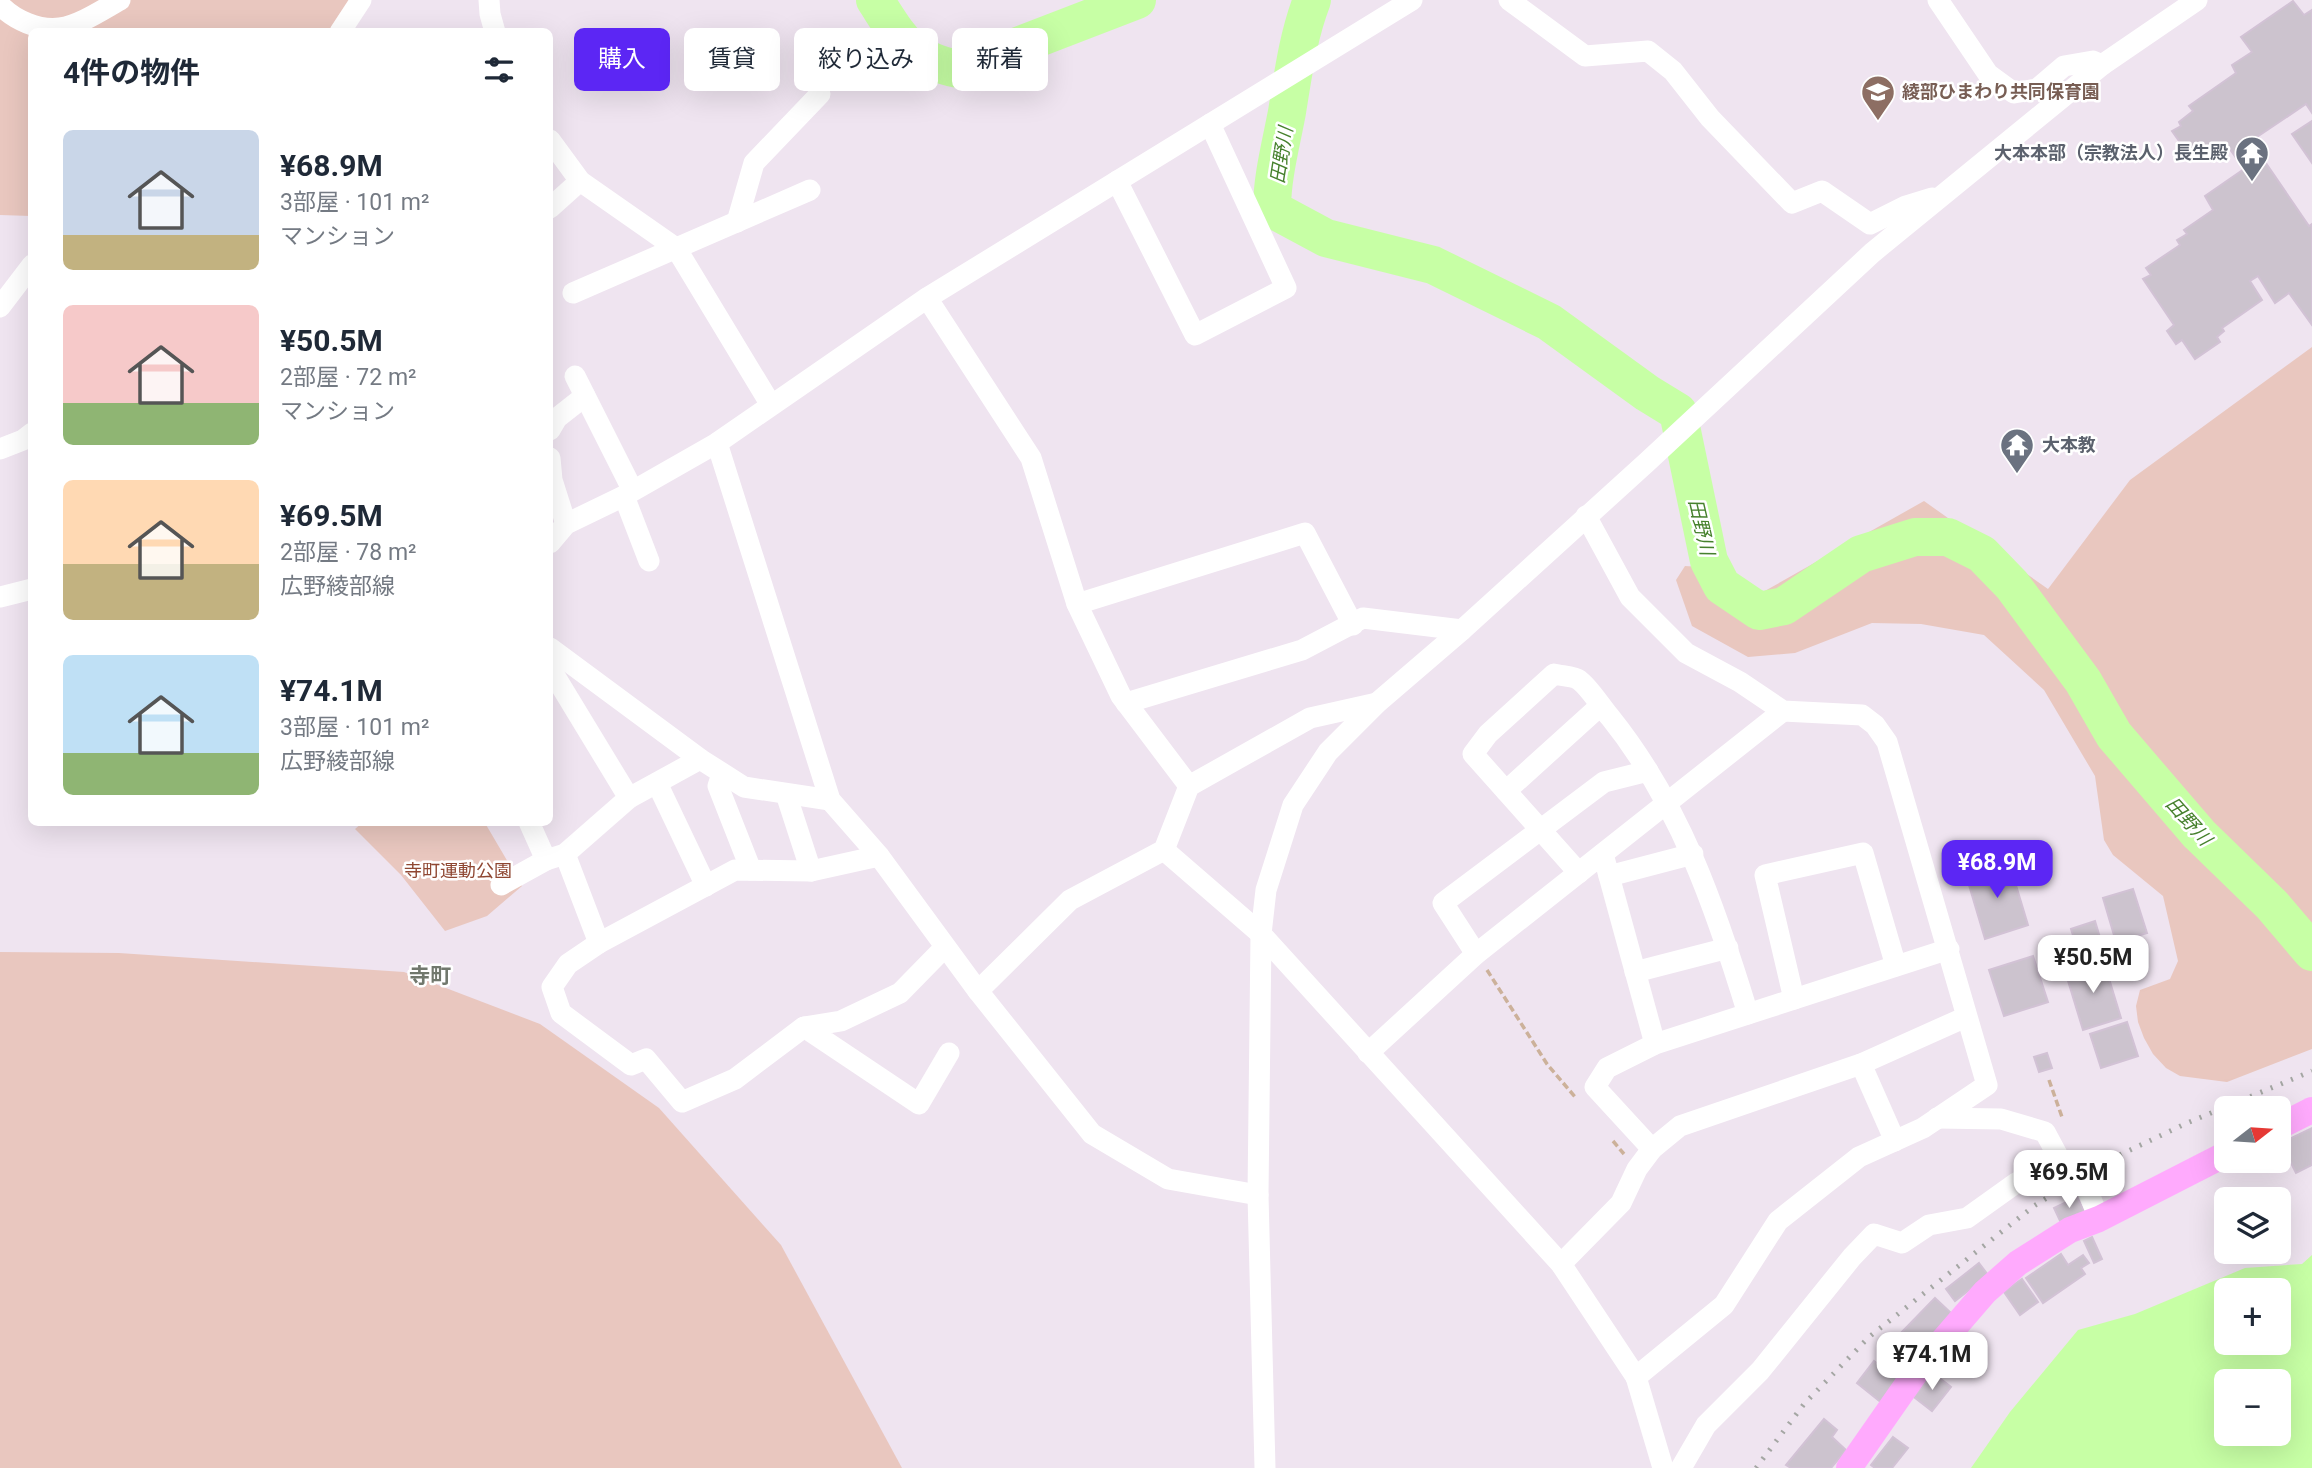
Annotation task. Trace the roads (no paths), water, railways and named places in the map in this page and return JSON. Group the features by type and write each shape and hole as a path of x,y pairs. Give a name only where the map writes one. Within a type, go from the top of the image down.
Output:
{"main road":[{"path":"2291,1120 2312,1110"},
{"path":"1849,1468 1916,1372 1985,1292 2018,1263 2070,1230 2099,1219 2214,1160"}],"street":[{"path":"0,5 8,14 29,24 59,28 93,15 120,0"},
{"path":"344,28 361,0"},
{"path":"489,0 494,28"},
{"path":"553,539 566,524 717,443 927,298 1412,0"},
{"path":"1509,0 1585,56 1648,51 1673,71 1710,118 1792,203 1822,191 1870,223 1906,206 1944,194"},
{"path":"1938,0 1988,74 2014,93 2037,89 2064,66 2093,61 2102,65"},
{"path":"1265,1468 1258,1195 1261,934 1266,890 1293,805 1328,752 1377,703 1462,630 1646,463 1872,253 2102,65 2197,0"},
{"path":"737,222 754,163 820,94"},
{"path":"1116,181 1195,335 1286,288 1210,124"},
{"path":"553,144 580,181 677,248 771,405"},
{"path":"553,205 580,181"},
{"path":"573,293 810,190"},
{"path":"0,307 28,270"},
{"path":"927,298 1031,457 1077,604 1126,703 1189,786"},
{"path":"575,376 628,493 649,561"},
{"path":"553,425 557,418 585,396"},
{"path":"0,449 28,436"},
{"path":"717,443 830,800 879,856 978,991 1092,1134 1167,1179 1258,1195"},
{"path":"553,483 566,524"},
{"path":"1586,516 1630,597 1686,653 1740,682 1783,711 1862,715 1887,742 1987,1085 1923,1128 1859,1157 1778,1221 1724,1304 1636,1377"},
{"path":"1077,604 1305,533 1353,625"},
{"path":"0,597 28,590"},
{"path":"1126,703 1302,650 1363,618 1462,630"},
{"path":"553,659 744,788 830,800"},
{"path":"553,660 629,798"},
{"path":"1579,873 1473,754 1488,734 1554,674 1579,680 1633,747 1648,771 1693,854 1728,948 1748,1014"},
{"path":"978,991 1070,900 1164,850 1189,786 1310,718 1377,703"},
{"path":"1506,791 1600,706"},
{"path":"1368,1053 1476,954 1783,711"},
{"path":"501,886 555,857 629,798 700,759"},
{"path":"1476,954 1443,903 1604,782 1648,771"},
{"path":"722,774 718,786 751,870"},
{"path":"657,783 706,886"},
{"path":"786,794 811,871"},
{"path":"532,826 555,857 599,943"},
{"path":"1164,850 1261,934 1561,1264 1636,1377 1663,1468"},
{"path":"1794,999 1765,875 1863,853 1896,966"},
{"path":"1603,854 1655,1044"},
{"path":"1609,876 1693,854"},
{"path":"879,856 811,871 735,870 599,943 568,964 552,987 561,1013 631,1065 646,1059 682,1102 735,1079 804,1027 841,1021 900,993 945,947"},
{"path":"1636,972 1728,948"},
{"path":"1652,1149 1595,1087 1607,1068 1655,1044 1948,949"},
{"path":"1561,1264 1621,1203 1637,1168 1652,1149 1680,1126 1861,1064 1966,1017"},
{"path":"804,1027 919,1104 949,1053"},
{"path":"1861,1064 1895,1140"},
{"path":"1681,1468 1706,1425 1760,1371 1852,1257 1874,1234 1902,1243 1929,1224 1967,1219 2016,1183 2060,1160 2045,1132 2001,1119 1937,1118"},
{"path":"2082,1176 2099,1219"}],"waterway":[{"name":"田野川","path":"875,0 908,46 928,60 958,69 1137,0"},
{"name":"田野川","path":"1312,0 1296,56 1275,173 1272,209 1326,238 1433,265 1549,322 1647,393 1678,412 1709,561 1722,586 1759,611 1784,606 1861,554 1915,537 1948,537 1982,554 2012,585 2083,681 2114,735 2199,834 2272,905 2312,952"}],"railway":[{"path":"1756,1468 1804,1404 1869,1337 2034,1206 2107,1161 2187,1123 2312,1071"}],"place":[{"name":"綾部ひまわり共同保育園","path":"1878,122"},
{"name":"大本本部（宗教法人）長生殿","path":"2252,183"},
{"name":"大本教","path":"2017,475"}],"district":[{"name":"寺町","path":"430,976"}],"park label":[{"name":"寺町運動公園","path":"458,871"}]}
